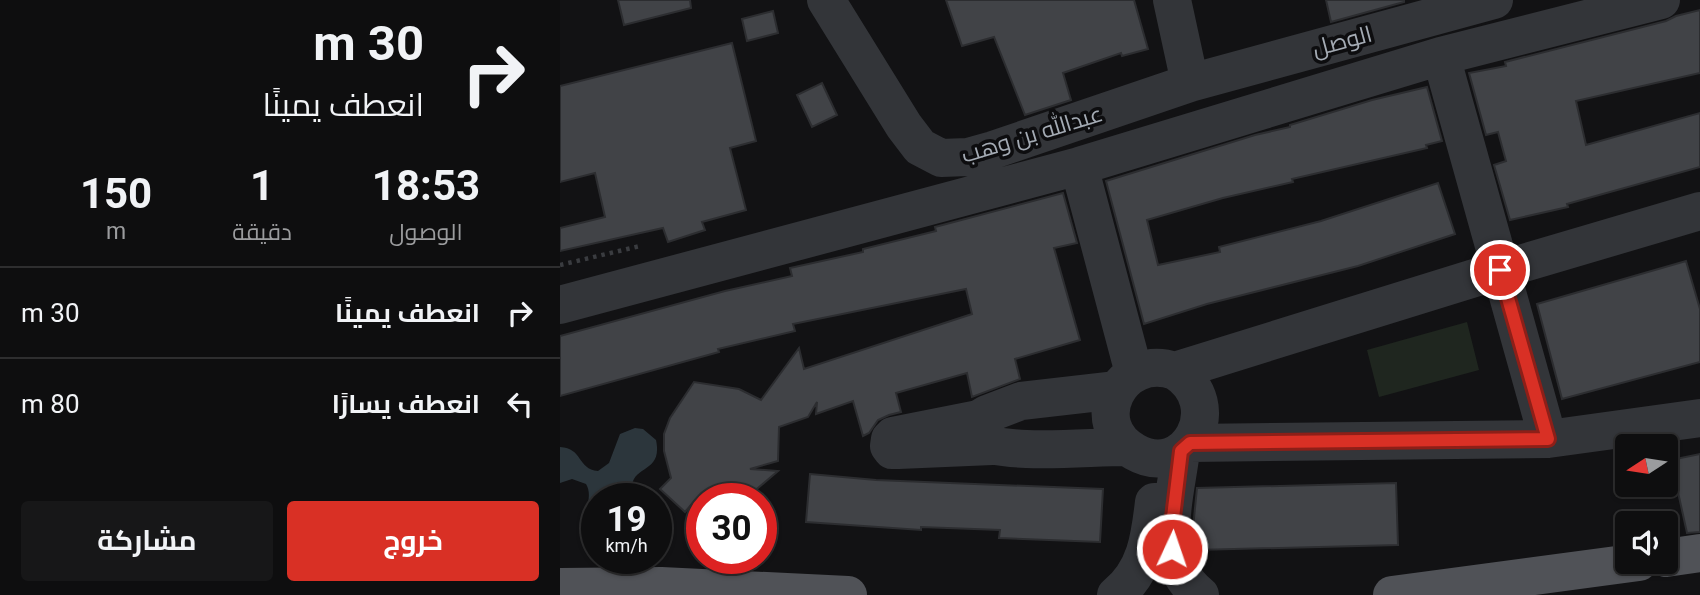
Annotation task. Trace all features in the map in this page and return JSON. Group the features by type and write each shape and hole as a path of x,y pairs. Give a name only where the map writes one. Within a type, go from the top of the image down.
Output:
{"main road":[{"path":"1678,556 1700,553"},
{"path":"1392,595 1615,565"},
{"path":"560,587 661,586 848,595"}],"street":[{"name":"عبدالله بن وهب","path":"827,0 904,126 920,147 942,158 968,157 993,150 1190,83"},
{"path":"1172,0 1190,83"},
{"name":"الوصل","path":"1190,83 1494,0"},
{"path":"560,306 1079,166 1441,56 1661,0"},
{"path":"1441,56 1548,439"},
{"path":"1079,166 1125,381 1111,404 1111,420 1116,434 1164,450"},
{"path":"1175,371 1700,211"},
{"path":"1116,595 1130,580 1145,554 1164,450 1201,421 1199,397 1185,378 1175,371 1150,367 1125,381 1021,401 986,432 1032,448 1164,450 1548,439 1700,418"},
{"path":"1164,450 1175,564 1182,577 1200,595"}],"shaded area":[{"path":"1467,322 1479,370 1379,397 1367,350"},
{"path":"635,428 643,429 656,440 655,460 638,474 633,483 583,483 572,479 560,483 560,447 573,451 586,467 598,471 609,463 620,434"}],"building":[{"path":"618,0 690,0 691,8 624,25"},
{"path":"946,0 1134,0 1148,49 1122,56 1121,53 1063,73 1071,100 1025,115 994,37 962,46"},
{"path":"1326,0 1404,0 1404,2 1331,22"},
{"path":"1700,10 1700,73 1576,101 1586,145 1700,113 1700,167 1567,204 1568,207 1510,220 1494,165 1506,161 1498,132 1486,135 1469,73 1506,66 1505,62"},
{"path":"773,11 778,33 747,41 742,19"},
{"path":"732,43 756,141 730,148 746,210 702,222 705,230 668,242 663,228 560,251 560,228 605,217 595,173 560,182 560,86"},
{"path":"822,83 837,115 812,127 797,95"},
{"path":"1427,87 1442,141 1426,145 1427,148 1292,179 1293,182 1223,198 1147,220 1158,265 1220,252 1219,247 1321,221 1438,183 1455,234 1358,266 1207,304 1144,324 1106,181 1372,100"},
{"path":"1063,193 1077,243 1054,248 1080,340 1015,359 1020,379 972,397 967,373 896,393 901,412 878,420 869,433 863,436 853,401 816,414 817,402 808,417 779,427 778,461 750,469 778,471 764,483 686,483 685,512 672,500 672,483 666,483 671,478 664,451 664,434 670,418 694,382 739,389 761,400 799,348 804,369 972,314 966,289 793,324 795,331 718,349 719,352 560,396 560,336 725,291 792,276 790,268 863,252 863,249 936,231 935,227"},
{"path":"1686,261 1700,309 1700,362 1562,399 1537,304"},
{"path":"1700,454 1700,532 1687,533 1678,492 1678,459"},
{"path":"810,474 876,480 1103,489 1100,542 999,538 1000,530 921,527 921,530 806,522"},
{"path":"1396,483 1398,545 1196,550 1193,528 1197,488"}],"route":[{"path":"1172,549 1171,534 1181,451 1190,443 1347,439 1548,439 1500,270"}]}
